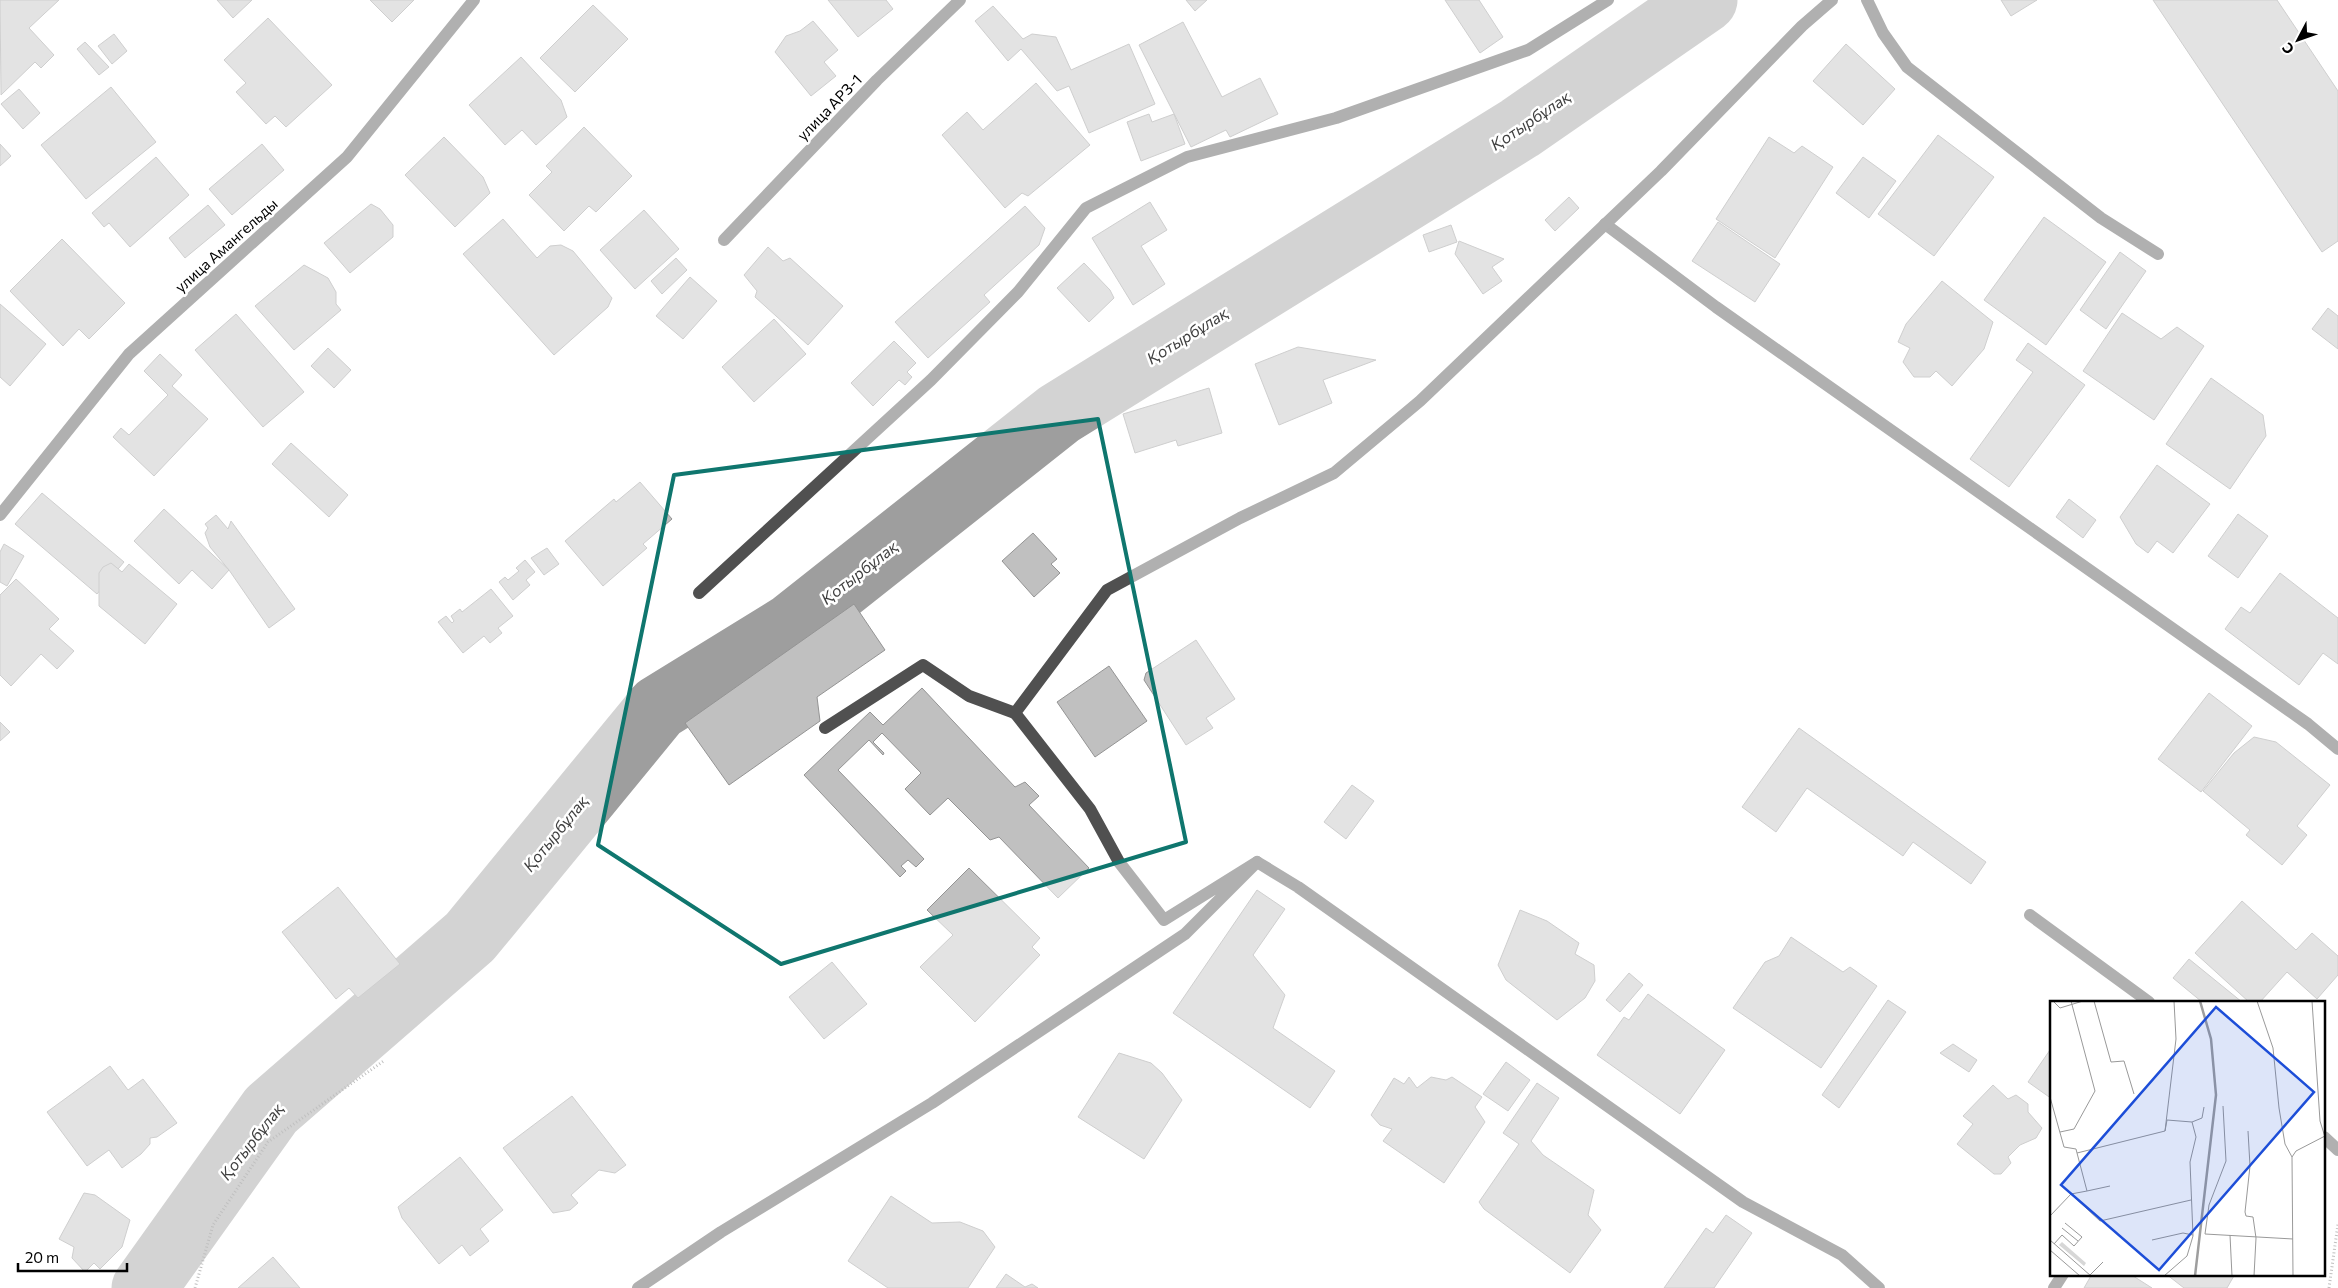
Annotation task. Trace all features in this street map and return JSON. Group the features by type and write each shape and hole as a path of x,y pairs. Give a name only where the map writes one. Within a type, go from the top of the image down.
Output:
{"street":[{"name":"улица Амангельды","path":"0,516 130,354 347,157 474,0"},
{"name":"улица АРЗ-1","path":"724,240 877,80 960,0"},
{"path":"699,593 931,380 1018,292 1086,208 1187,157 1336,118 1528,50 1608,0"},
{"path":"1015,713 1107,590 1240,518 1334,473 1420,401 1661,171 1802,26 1832,0"},
{"path":"1867,0 1883,34 1907,66 2101,218 2158,254"},
{"path":"1605,224 1716,307 2308,724 2338,749"},
{"path":"826,728 922,665 969,696 1015,713 1090,809 1118,862 1164,920 1257,862"},
{"path":"638,1288 720,1232 932,1103 1185,934 1257,862"},
{"path":"1257,862 1298,887 1743,1202 1842,1255 1879,1288"},
{"path":"2030,916 2148,1001"},
{"path":"2326,1139 2338,1150"},
{"path":"2054,1288 2062,1276"}],"path":[{"path":"196,1288 213,1225 268,1142 385,1060"},
{"path":"2329,1288 2338,1224"}],"highlighted area":[{"path":"1098,419 1186,842 781,964 598,845 674,475"}],"building":[{"path":"0,0 59,0 29,28 54,55 41,68 35,62 1,95"},
{"path":"217,0 252,0 233,18"},
{"path":"370,0 414,0 392,22"},
{"path":"828,0 886,0 893,9 858,37"},
{"path":"1186,0 1207,0 1195,11"},
{"path":"1445,0 1479,0 1503,37 1480,53"},
{"path":"2001,0 2037,0 2011,16"},
{"path":"2153,0 2277,0 2338,91 2338,241 2322,252"},
{"path":"593,5 628,39 575,92 540,58"},
{"path":"993,6 1023,39 1032,34 1056,37 1071,70 1129,44 1155,104 1089,133 1069,86 1057,91 1021,49 1008,61 975,21"},
{"path":"268,18 332,85 286,127 275,116 266,124 236,92 246,83 224,60"},
{"path":"813,21 838,50 824,62 836,76 811,96 775,52 786,36 800,31"},
{"path":"1183,22 1222,97 1260,78 1278,114 1230,137 1226,130 1191,147 1139,45"},
{"path":"114,34 127,51 112,64 98,46"},
{"path":"85,42 109,67 99,75 77,49"},
{"path":"1846,44 1895,89 1863,125 1813,81"},
{"path":"521,57 561,100 567,117 536,145 522,130 505,145 469,105"},
{"path":"1036,83 1090,145 1028,196 1022,193 1005,208 942,135 967,112 983,130"},
{"path":"111,87 156,142 86,199 41,145"},
{"path":"19,89 40,113 23,129 1,104"},
{"path":"1149,114 1152,122 1174,114 1185,144 1141,161 1127,122"},
{"path":"584,127 632,176 596,212 589,206 564,231 529,195 552,172 546,166"},
{"path":"1938,135 1994,177 1934,256 1878,214"},
{"path":"444,137 483,177 490,193 455,227 405,175"},
{"path":"1769,137 1794,153 1802,146 1833,167 1775,258 1716,219"},
{"path":"0,144 11,156 0,166"},
{"path":"262,144 284,170 232,215 209,189"},
{"path":"156,157 189,195 130,247 109,223 104,227 92,213"},
{"path":"1863,157 1896,181 1869,218 1836,193"},
{"path":"1569,197 1579,208 1555,231 1545,220"},
{"path":"1150,202 1167,230 1141,246 1165,284 1133,305 1092,238"},
{"path":"371,204 380,209 393,225 393,237 350,273 324,243"},
{"path":"208,205 225,225 185,258 169,238"},
{"path":"1025,206 1045,228 1039,245 984,295 990,302 928,358 895,322"},
{"path":"644,210 679,249 635,289 600,250"},
{"path":"2044,217 2106,262 2046,345 1984,300"},
{"path":"503,219 537,258 550,246 561,245 573,251 612,298 608,307 554,355 463,254"},
{"path":"1718,222 1780,264 1755,302 1692,261"},
{"path":"1451,225 1457,242 1429,252 1423,235"},
{"path":"62,239 125,303 89,339 79,329 63,346 10,291"},
{"path":"1459,241 1504,259 1492,267 1502,281 1483,294 1455,254"},
{"path":"768,247 783,261 790,258 843,306 808,345 755,297 757,291 744,275"},
{"path":"2120,252 2146,271 2106,329 2080,310"},
{"path":"676,258 687,270 662,294 651,281"},
{"path":"1084,263 1110,290 1114,298 1089,322 1057,288"},
{"path":"304,265 328,278 336,292 336,304 341,310 294,350 255,306"},
{"path":"690,277 717,301 683,339 656,316"},
{"path":"1942,281 1993,322 1984,349 1952,386 1936,371 1930,377 1914,377 1903,362 1910,348 1898,342 1906,324"},
{"path":"0,304 46,344 10,386 0,377"},
{"path":"2328,308 2338,316 2338,349 2312,329"},
{"path":"2122,313 2161,339 2177,327 2204,346 2154,420 2083,371"},
{"path":"236,314 304,392 263,427 195,350"},
{"path":"774,319 806,354 754,402 722,367"},
{"path":"894,341 916,363 907,372 912,377 905,385 899,380 873,406 851,383"},
{"path":"2028,343 2085,385 2009,487 1970,459 2033,372 2016,360"},
{"path":"1298,347 1376,360 1323,380 1332,403 1279,425 1255,364"},
{"path":"328,348 351,370 334,388 311,366"},
{"path":"160,354 182,375 172,386 208,419 154,476 113,437 121,428 129,435 168,395 144,371"},
{"path":"2211,378 2263,415 2266,436 2230,489 2166,444"},
{"path":"1209,388 1222,433 1178,446 1176,440 1135,453 1123,414"},
{"path":"291,443 348,495 329,517 272,464"},
{"path":"2157,465 2210,504 2173,553 2157,541 2148,553 2136,544 2120,517"},
{"path":"640,482 672,519 643,544 647,548 603,586 565,541 614,499 616,502"},
{"path":"42,493 124,562 97,594 15,524"},
{"path":"2069,499 2096,520 2083,538 2056,517"},
{"path":"164,509 229,570 212,589 192,570 179,584 134,541"},
{"path":"2238,514 2268,536 2238,578 2208,556"},
{"path":"216,515 228,529 231,521 295,609 269,628 229,570 210,547 205,533 208,528 205,524"},
{"path":"1033,533 1057,559 1051,564 1060,573 1034,597 1002,561"},
{"path":"4,544 24,556 7,586 0,582 0,552"},
{"path":"547,548 559,564 544,575 531,558"},
{"path":"525,560 535,572 526,580 530,585 513,600 499,582 505,577 508,580 519,571 516,568"},
{"path":"111,563 122,572 129,564 177,604 145,644 99,606 99,573 103,567"},
{"path":"2280,573 2338,618 2338,664 2323,653 2299,685 2225,629 2241,607 2250,613"},
{"path":"16,579 59,619 49,629 74,651 57,669 41,654 11,686 0,675 0,595"},
{"path":"491,589 513,616 498,628 502,633 490,643 484,636 463,653 438,622 446,616 452,623 454,621 451,616 460,609 462,612"},
{"path":"854,604 885,650 817,697 820,721 729,785 685,723"},
{"path":"1196,640 1235,699 1206,718 1213,728 1186,745 1144,680 1146,673"},
{"path":"1109,666 1147,721 1095,757 1057,702"},
{"path":"922,688 1015,787 1025,782 1039,796 1029,805 1089,868 1058,898 999,837 990,840 948,798 930,815 905,789 921,773 882,733 873,742 884,753 883,755 869,740 838,770 924,859 916,867 908,860 901,866 906,871 900,877 804,775 870,712 883,725"},
{"path":"2209,693 2252,726 2201,792 2158,759"},
{"path":"0,722 10,732 0,741"},
{"path":"1799,728 1986,862 1971,884 1913,842 1903,856 1807,788 1776,832 1742,807"},
{"path":"2254,737 2276,742 2330,785 2297,826 2307,835 2282,865 2246,835 2250,830 2203,791 2234,753"},
{"path":"1352,785 1374,801 1346,839 1324,822"},
{"path":"969,868 1040,938 1032,947 1040,955 975,1022 920,967 953,935 927,910"},
{"path":"338,887 400,964 358,998 349,988 336,999 282,932"},
{"path":"1257,890 1285,909 1253,955 1285,995 1273,1028 1335,1071 1310,1108 1173,1013"},
{"path":"2242,901 2296,950 2312,933 2338,956 2338,975 2317,999 2287,972 2261,1001 2248,1001 2195,953"},
{"path":"1520,910 1547,921 1579,943 1575,954 1594,965 1595,981 1585,998 1557,1020 1506,980 1498,965"},
{"path":"1791,937 1843,972 1850,967 1877,986 1821,1068 1733,1008 1765,962 1779,956"},
{"path":"2189,959 2241,1001 2201,1001 2173,978"},
{"path":"832,962 867,1004 824,1039 789,997"},
{"path":"1629,973 1643,985 1620,1012 1606,1000"},
{"path":"1648,994 1725,1050 1680,1114 1597,1055 1624,1017 1629,1020"},
{"path":"1888,1000 1906,1012 1839,1108 1822,1095"},
{"path":"1953,1044 1977,1060 1969,1072 1940,1053"},
{"path":"2050,1050 2050,1098 2028,1082"},
{"path":"1119,1053 1151,1063 1162,1073 1182,1100 1144,1159 1078,1117"},
{"path":"1506,1062 1530,1080 1508,1111 1483,1094"},
{"path":"110,1066 128,1090 143,1079 177,1123 157,1137 150,1138 150,1144 141,1154 122,1168 109,1150 87,1166 47,1112"},
{"path":"1409,1077 1417,1088 1431,1077 1446,1080 1452,1077 1482,1097 1475,1107 1485,1122 1444,1183 1383,1141 1392,1129 1380,1125 1371,1115 1394,1078 1404,1084"},
{"path":"1537,1083 1559,1098 1531,1141 1543,1155 1594,1190 1588,1215 1601,1230 1570,1273 1484,1209 1479,1202 1519,1144 1503,1133"},
{"path":"1993,1085 2008,1099 2016,1095 2028,1104 2028,1112 2042,1128 2036,1138 2020,1145 2008,1157 2011,1163 2001,1174 1994,1174 1957,1144 1973,1124 1963,1116"},
{"path":"572,1096 626,1165 615,1173 599,1170 571,1195 578,1203 570,1210 553,1213 503,1148"},
{"path":"460,1157 503,1210 480,1229 489,1241 470,1256 462,1245 439,1264 402,1218 398,1207"},
{"path":"84,1193 95,1195 130,1220 122,1247 100,1269 94,1263 85,1272 72,1258 74,1247 59,1239"},
{"path":"891,1196 932,1223 960,1222 983,1231 995,1247 968,1288 888,1288 848,1261"},
{"path":"1726,1215 1752,1233 1714,1288 1664,1288 1706,1228 1713,1233"},
{"path":"273,1257 300,1288 238,1288"},
{"path":"1006,1274 1025,1287 1032,1284 1038,1288 996,1288"},
{"path":"2091,1276 2133,1276 2152,1288 2084,1288"},
{"path":"2169,1276 2234,1276 2227,1288 2184,1288"}],"waterway":[{"name":"Қотырбұлақ","path":"144,1288 271,1110 470,937 658,708 791,626 1059,414 1520,128 1705,0"}]}
